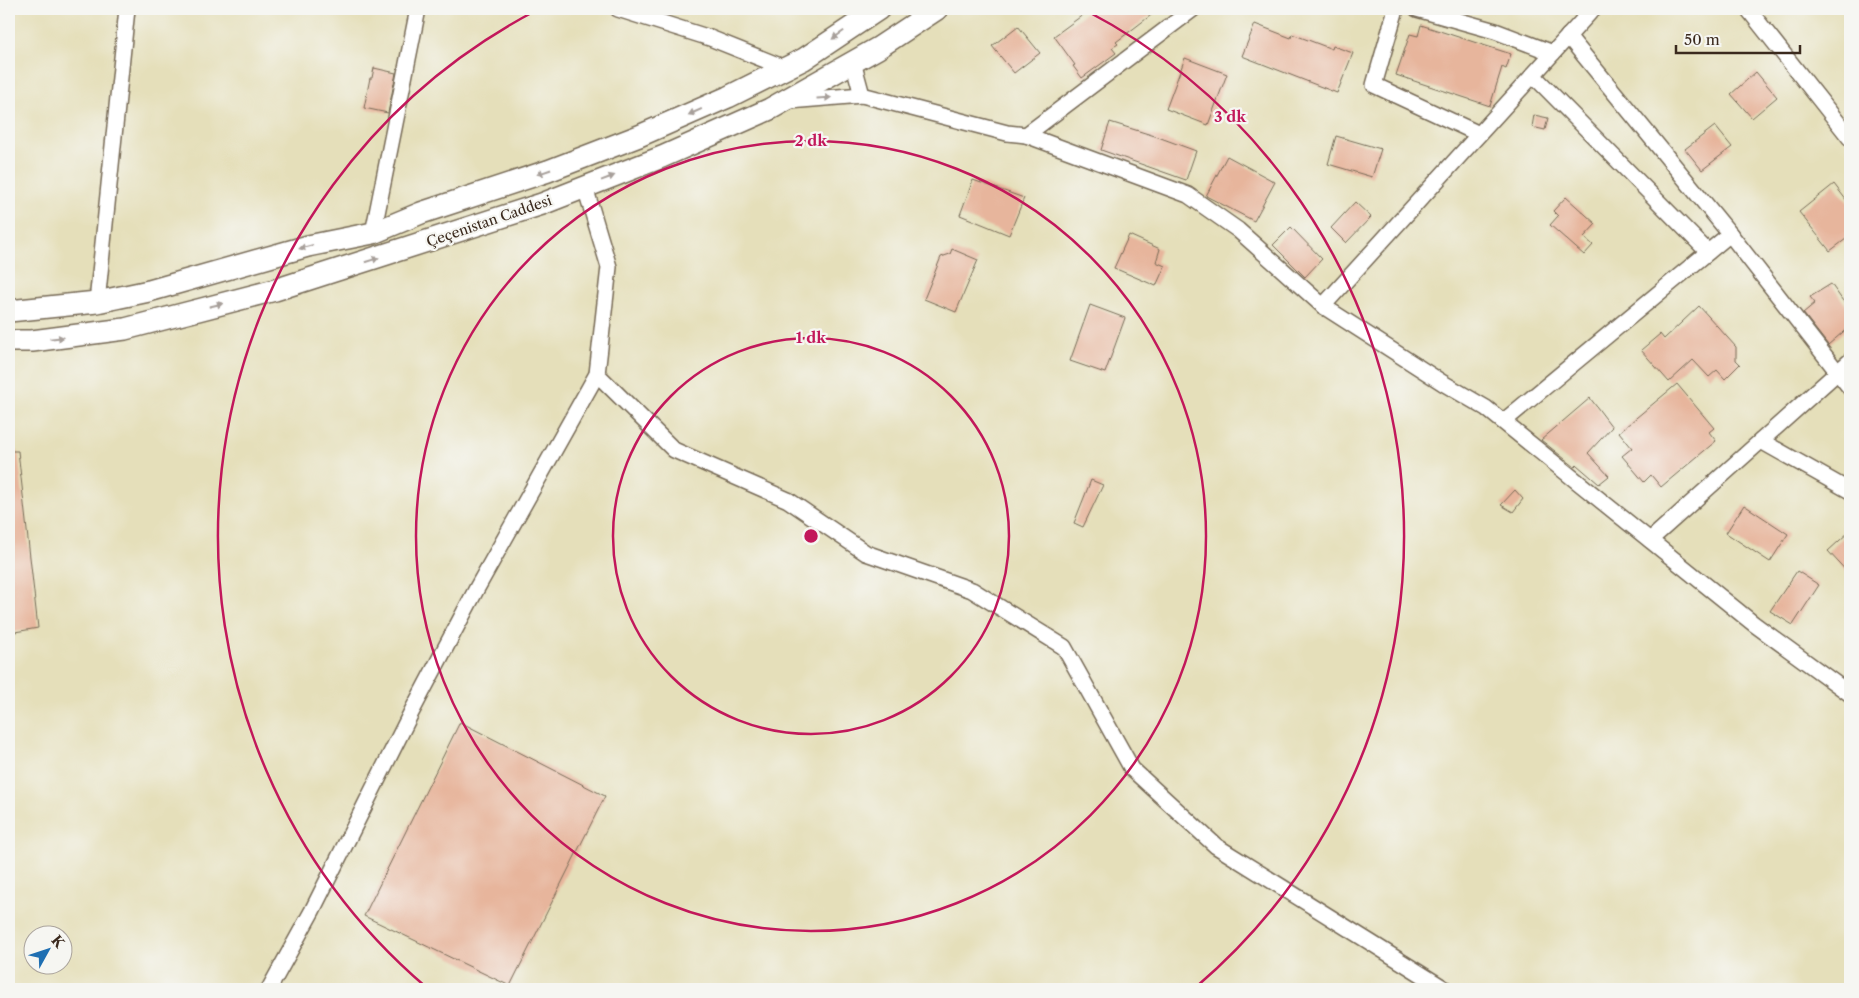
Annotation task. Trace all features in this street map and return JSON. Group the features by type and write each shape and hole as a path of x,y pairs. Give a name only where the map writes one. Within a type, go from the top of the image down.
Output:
{"main road":[{"name":"Çeçenistan Caddesi","path":"9,311 97,302 149,291 308,246 373,233 421,213 548,171 639,136 728,97 804,59 879,9"},
{"name":"Çeçenistan Caddesi","path":"9,341 32,341 125,329 276,290 469,228 585,187 662,157 770,110 878,48 937,9"}],"street":[{"path":"97,302 127,9"},
{"path":"373,233 418,9"},
{"path":"618,9 710,38 785,68"},
{"path":"1026,134 1193,9"},
{"path":"1396,9 1374,84 1479,134"},
{"path":"1417,9 1495,31 1553,53"},
{"path":"1323,306 1593,9"},
{"path":"1748,9 1850,138"},
{"path":"1568,36 1730,234 1850,388"},
{"path":"852,62 862,96"},
{"path":"1533,75 1708,252"},
{"path":"785,101 862,96 1007,133 1026,134 1188,195 1238,230 1323,306 1504,421 1754,624 1850,694"},
{"path":"269,989 312,910 412,711 477,588 598,374 609,267 585,187"},
{"path":"1504,421 1730,234"},
{"path":"1650,540 1850,361"},
{"path":"598,374 674,450 788,500 866,553 972,590 1064,647 1132,769 1216,846 1445,989"},
{"path":"1761,441 1850,491"}],"building":[{"path":"1091,9 1159,9 1116,42 1118,44 1112,48 1116,53 1082,78 1054,36"},
{"path":"1255,24 1291,38 1292,34 1332,49 1333,46 1353,53 1337,93 1242,56"},
{"path":"1421,25 1511,54 1506,69 1502,67 1490,106 1396,75 1410,34 1418,36"},
{"path":"1018,26 1040,53 1014,73 992,46"},
{"path":"1185,58 1227,74 1208,125 1166,109"},
{"path":"374,68 396,73 388,113 364,108"},
{"path":"1756,72 1777,97 1752,118 1731,94"},
{"path":"1534,115 1548,118 1545,130 1532,127"},
{"path":"1110,122 1196,151 1186,180 1101,150"},
{"path":"1715,126 1732,147 1702,170 1685,149"},
{"path":"1336,136 1381,149 1372,177 1328,164"},
{"path":"1227,156 1275,182 1254,221 1206,196"},
{"path":"973,180 1024,198 1009,235 960,215"},
{"path":"1834,184 1850,205 1850,236 1830,251 1799,212"},
{"path":"1566,197 1596,224 1584,237 1593,245 1584,255 1550,225 1558,216 1553,211"},
{"path":"1355,202 1371,217 1346,243 1331,228"},
{"path":"1291,227 1322,259 1305,277 1273,245"},
{"path":"1129,235 1160,249 1156,262 1165,266 1156,286 1114,268"},
{"path":"952,249 978,260 956,312 924,299 941,257 950,254"},
{"path":"1831,284 1850,311 1850,326 1828,345 1803,313 1815,303 1810,297"},
{"path":"1090,305 1125,318 1105,373 1070,361"},
{"path":"1699,306 1736,347 1736,360 1740,364 1725,379 1717,370 1709,377 1693,360 1669,382 1641,350 1660,334 1664,339"},
{"path":"1677,384 1714,428 1709,432 1716,441 1661,487 1651,475 1644,482 1622,456 1632,448 1619,432"},
{"path":"1590,398 1612,427 1588,453 1609,476 1599,484 1577,465 1575,467 1541,440"},
{"path":"9,451 18,451 38,628 9,633"},
{"path":"1091,480 1103,485 1083,527 1074,523"},
{"path":"1515,490 1523,499 1513,512 1501,505"},
{"path":"1744,505 1788,534 1770,562 1726,533"},
{"path":"1850,531 1850,575 1828,551"},
{"path":"1797,571 1819,585 1793,625 1770,611"},
{"path":"460,722 605,796 510,986 364,916"}]}
